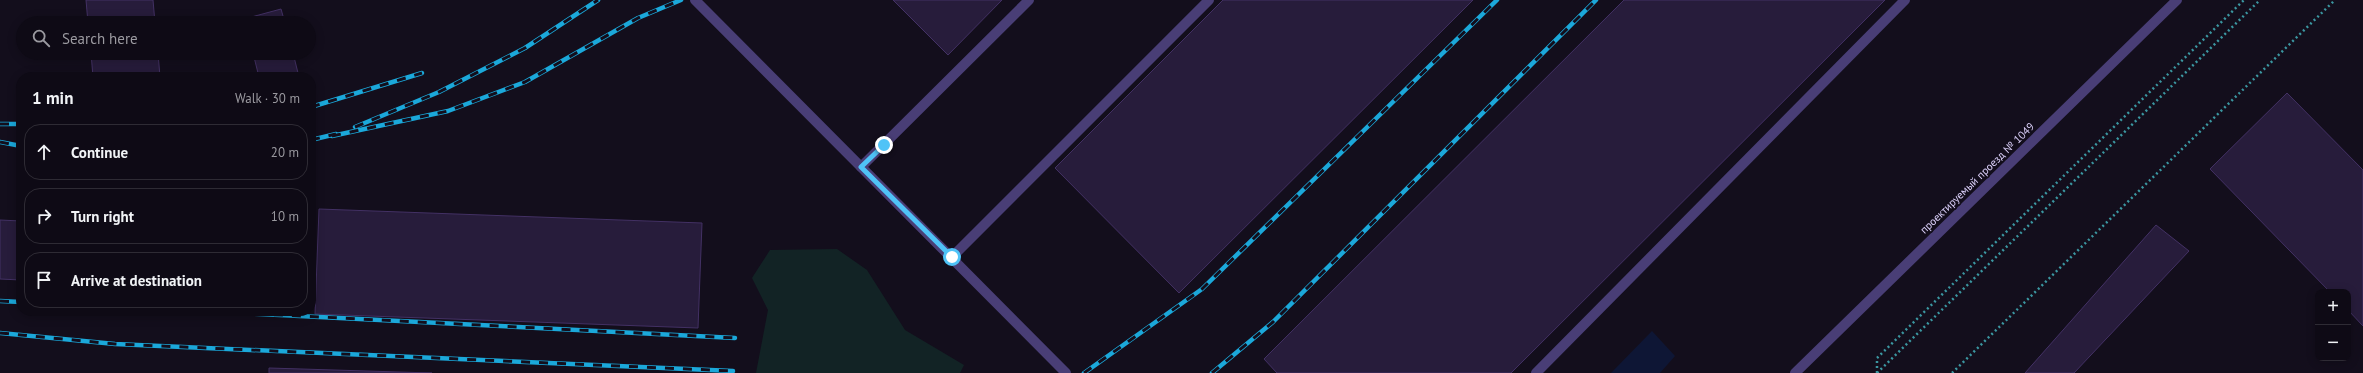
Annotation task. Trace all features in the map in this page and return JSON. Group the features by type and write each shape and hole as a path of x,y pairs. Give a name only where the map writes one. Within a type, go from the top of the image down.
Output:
{"street":[{"path":"695,0 1066,373"},
{"path":"861,167 1029,0"},
{"path":"952,257 1209,0"},
{"path":"1536,373 1905,0"},
{"name":"проектируемый проезд № 1049","path":"1796,373 2177,0"}],"path":[{"path":"1877,373 1877,358 2244,0"},
{"path":"1877,373 2260,0"},
{"path":"1952,373 2335,0"}],"shaded area":[{"path":"837,249 867,270 905,330 964,365 960,373 756,373 768,310 752,278 770,250"}],"water":[{"path":"1652,331 1675,356 1660,373 1611,373"}],"building":[{"path":"86,0 153,0 154,16 87,16"},
{"path":"893,0 1002,0 948,55"},
{"path":"1223,0 1473,0 1179,293 1055,168"},
{"path":"1624,0 1885,0 1511,373 1277,373 1264,359"},
{"path":"281,9 283,16 255,16"},
{"path":"92,60 159,60 160,72 93,72"},
{"path":"255,60 295,60 298,72 258,72"},
{"path":"2287,93 2363,170 2363,326 2351,313 2351,289 2327,289 2210,169"},
{"path":"319,209 702,223 698,328 316,314"},
{"path":"0,220 16,221 16,280 0,279"},
{"path":"2156,225 2189,251 2074,373 2025,373"},
{"path":"269,368 432,373 269,373"}],"railway":[{"path":"355,127 439,92 525,48 598,0"},
{"path":"332,136 448,111 525,82 638,18 681,0"},
{"path":"1084,373 1202,289 1497,0"},
{"path":"1212,373 1273,322 1596,0"},
{"path":"316,105 422,73"},
{"path":"0,124 16,124"},
{"path":"316,139 336,134"},
{"path":"0,142 16,145"},
{"path":"0,301 16,302"},
{"path":"301,316 735,338"},
{"path":"0,333 115,344 733,371"}],"route":[{"path":"884,145 861,167 952,257"}]}
